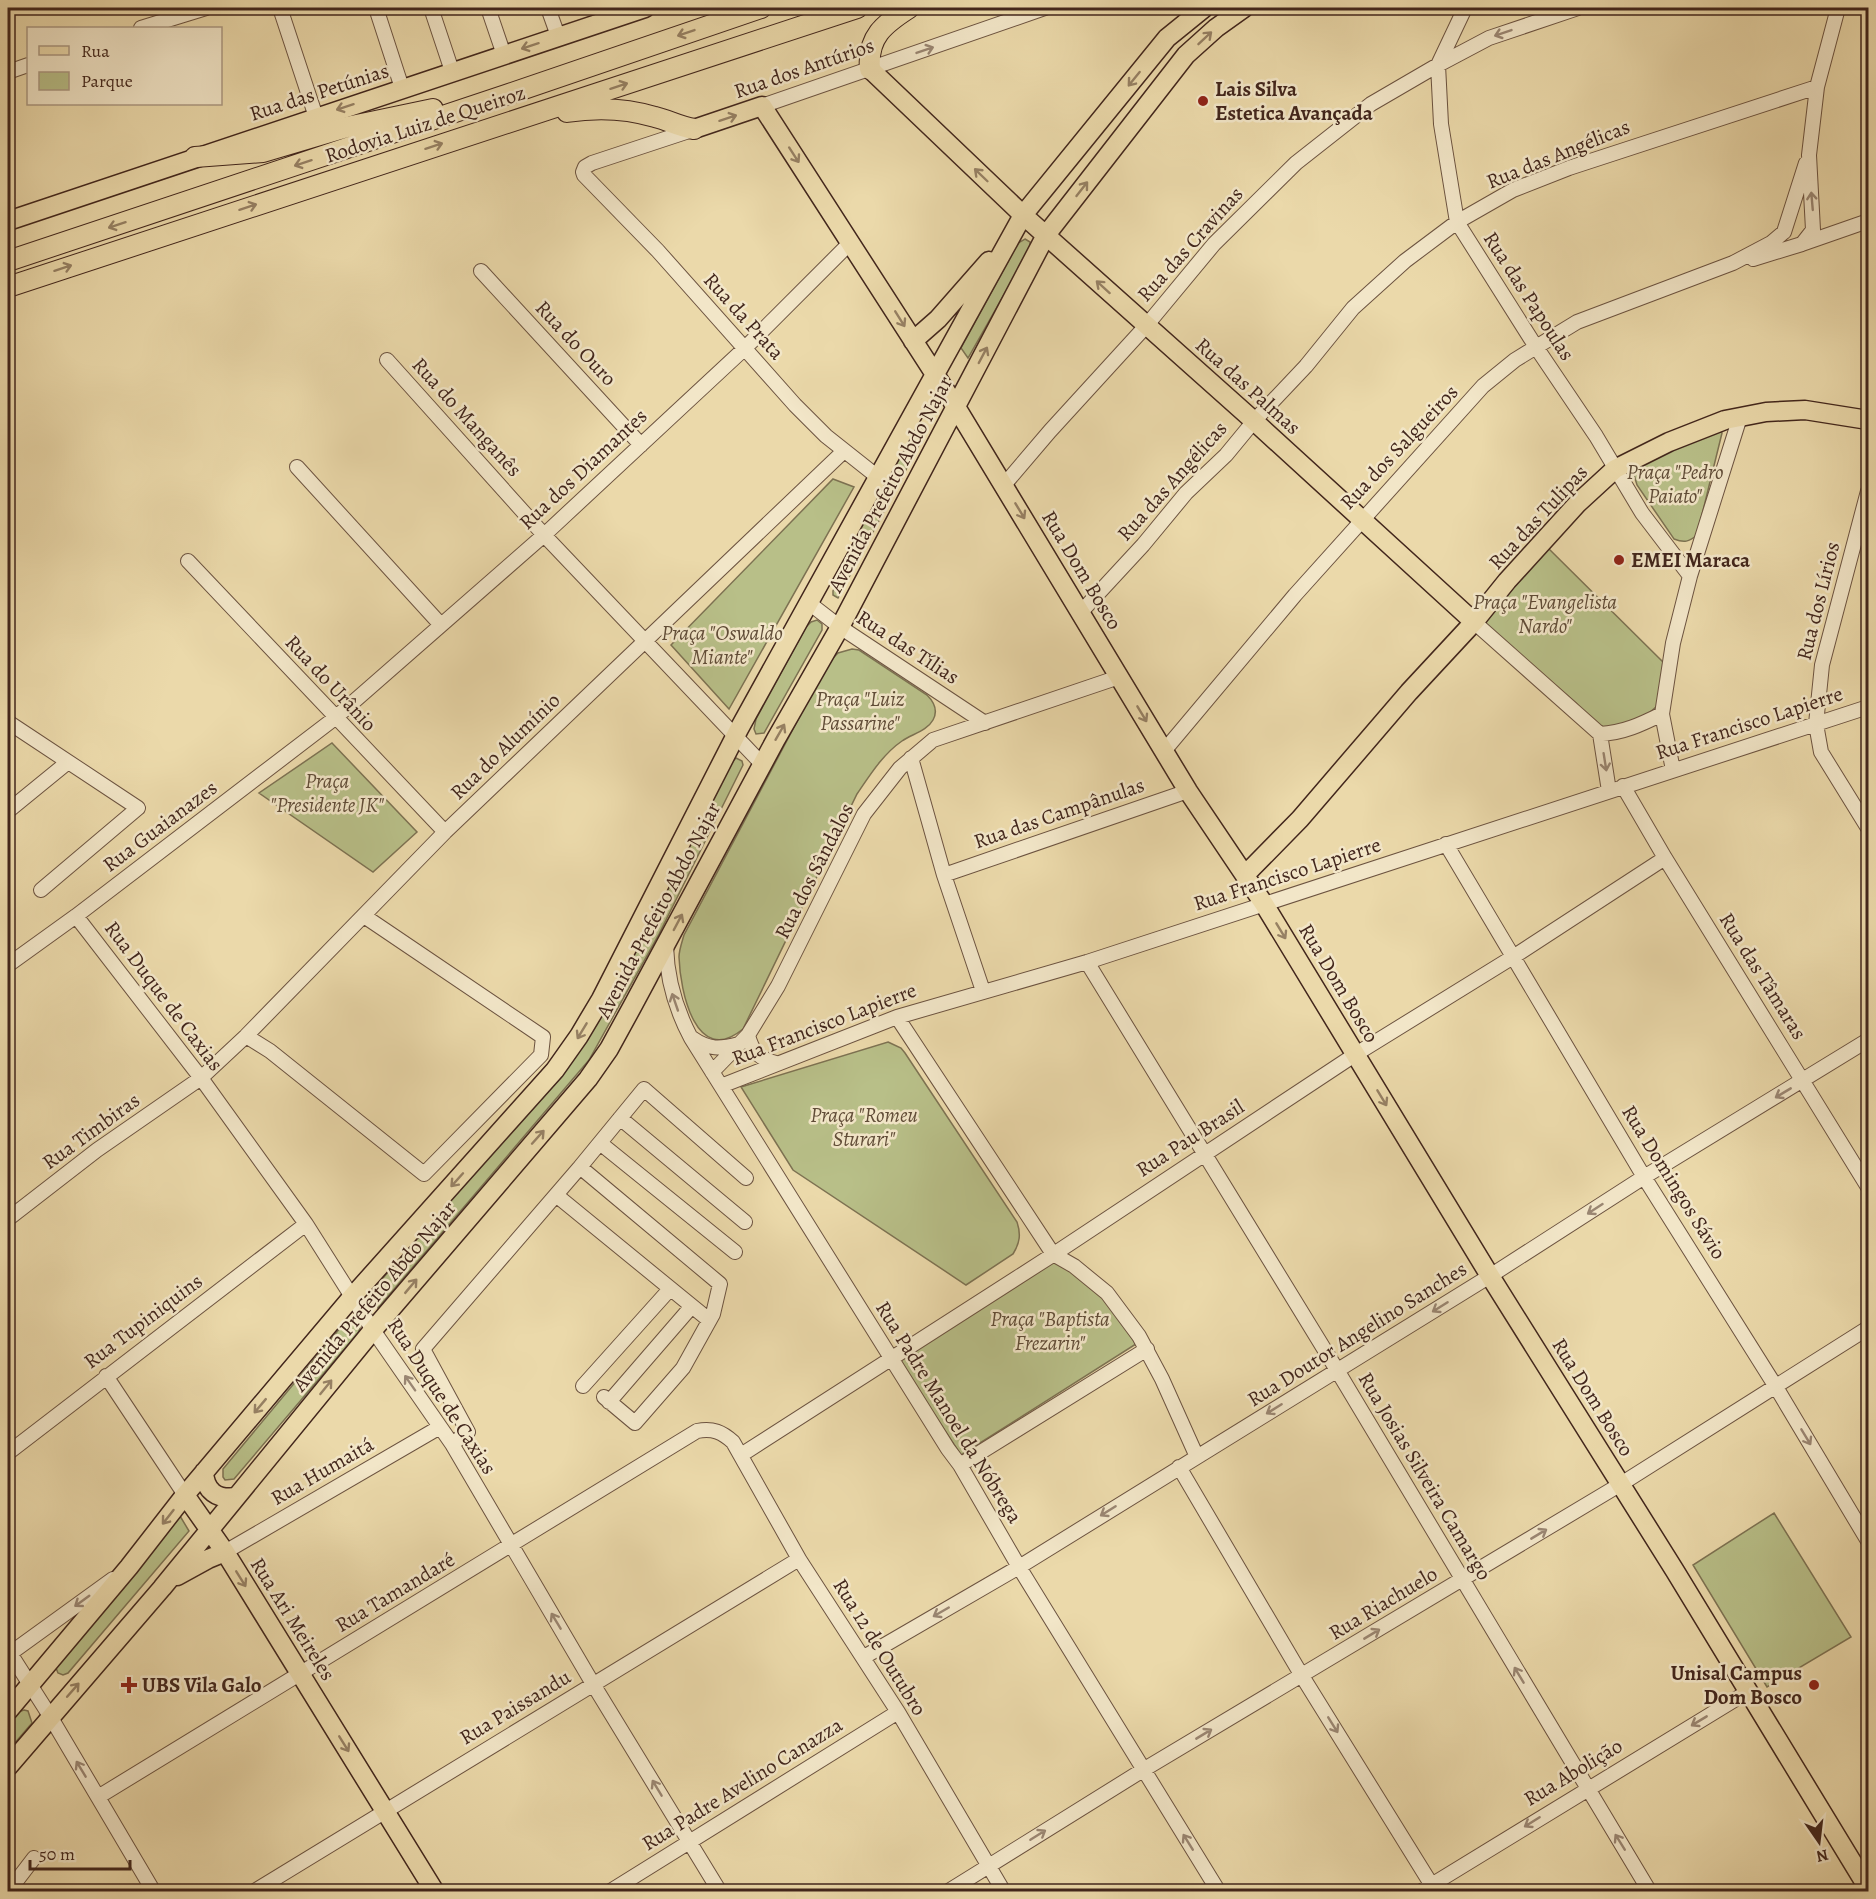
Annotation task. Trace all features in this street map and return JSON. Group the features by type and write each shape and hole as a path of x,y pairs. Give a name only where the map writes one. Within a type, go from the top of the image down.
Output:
{"highway":[{"name":"Rodovia Luiz de Queiroz","path":"8,261 761,8"},
{"name":"Rodovia Luiz de Queiroz","path":"8,286 857,8"},
{"path":"870,69 868,52 875,39 885,26 909,8"},
{"path":"195,157 263,152 384,118 509,94"},
{"path":"500,125 586,109 617,108 694,129"}],"main road":[{"name":"Rua das Petúnias","path":"8,221 504,55 558,36 605,14 645,8"},
{"name":"Avenida Prefeito Abdo Najar","path":"8,1767 162,1588 373,1330 588,1079 609,1049 762,764 840,627 1046,235 1186,55 1216,28 1244,8"},
{"name":"Avenida Prefeito Abdo Najar","path":"8,1711 352,1296 555,1070 574,1043 628,948 735,737 1020,221 1167,38 1192,11"},
{"name":"Rua das Palmas","path":"870,69 1020,221 1046,235 1254,420 1474,622"},
{"name":"Rua dos Antúrios","path":"694,129 762,106"},
{"name":"Rua Dom Bosco","path":"762,106 956,407 1188,791 1264,904 1490,1276 1621,1484 1869,1888"},
{"path":"913,341 949,308 1020,221"},
{"name":"Rua das Tulipas","path":"1245,875 1299,819 1578,502 1615,469 1669,442 1725,420 1740,417 1766,412 1805,410 1869,420"},
{"path":"932,452 943,443 956,439 969,441 981,448"},
{"path":"204,1472 209,1490 217,1496 236,1497"},
{"name":"Rua Ari Meireles","path":"185,1495 225,1552 435,1892"},
{"path":"162,1588 192,1567 225,1552"}],"street":[{"path":"144,27 206,8"},
{"path":"280,8 316,117"},
{"path":"376,8 402,88"},
{"path":"431,8 452,71"},
{"path":"488,8 504,55"},
{"path":"548,8 558,36"},
{"name":"Rua dos Antúrios","path":"762,106 1045,8"},
{"name":"Rua das Papoulas","path":"1465,8 1438,65 1441,124 1457,222 1642,513 1690,576"},
{"name":"Rua das Cravinas","path":"1004,485 1146,326 1214,244 1296,163 1371,104 1438,65 1490,38 1578,8"},
{"path":"1809,155 1784,232 1802,244 1813,230 1809,155 1817,87 1838,8"},
{"path":"8,72 27,65"},
{"name":"Rua das Angélicas","path":"1081,612 1186,494 1226,455 1254,420 1306,366 1353,308 1405,261 1457,222 1513,190 1569,168 1817,87"},
{"name":"Rua dos Antúrios","path":"584,175 585,167 592,164 694,129"},
{"name":"Rua da Prata","path":"584,175 658,251 795,405 826,436 879,478"},
{"name":"Rua dos Salgueiros","path":"1733,263 1767,256 1869,221"},
{"name":"Rua dos Salgueiros","path":"1164,750 1362,518 1483,386 1515,360 1577,322 1733,263 1771,243 1784,232"},
{"name":"Rua dos Diamantes","path":"335,718 544,535 745,348 851,242"},
{"name":"Rua do Ouro","path":"481,271 641,445"},
{"name":"Rua do Manganês","path":"387,360 544,535 762,764"},
{"path":"1672,770 1662,714 1672,643 1690,576 1740,417"},
{"name":"Rua do Alumínio","path":"201,1078 246,1036 445,832 844,451"},
{"path":"297,467 441,625"},
{"name":"Rua dos Lírios","path":"1869,491 1822,665 1816,724 1821,752 1869,828"},
{"name":"Rua do Urânio","path":"188,561 445,832"},
{"name":"Rua das Tílias","path":"809,603 840,627 985,723"},
{"name":"Rua das Palmas","path":"1474,622 1600,734"},
{"name":"Rua dos Sândalos","path":"712,1072 744,1040 778,986 864,814 900,768 933,740 1119,677"},
{"name":"Rua Francisco Lapierre","path":"721,1086 897,1017 1087,962 1869,707"},
{"path":"1609,791 1600,734 1625,730 1662,714"},
{"name":"Rua Guaianazes","path":"8,965 76,916 335,718"},
{"path":"8,722 138,808 41,890"},
{"path":"911,758 944,875 983,992"},
{"path":"8,810 68,762"},
{"name":"Rua das Tâmaras","path":"1623,786 1665,858 1869,1187"},
{"name":"Rua das Campânulas","path":"944,875 1188,791"},
{"name":"Rua Domingos Sávio","path":"1446,844 1644,1177 1776,1387 1869,1541"},
{"name":"Rua Pau Brasil","path":"741,1455 1053,1254 1356,1054 1513,957 1665,858"},
{"name":"Rua Duque de Caxias","path":"76,916 201,1078 306,1224 373,1330 452,1444 593,1684 720,1892"},
{"path":"246,1036 270,1051 424,1174 541,1055 543,1037 364,916"},
{"name":"Rua Padre Manoel da Nóbrega","path":"666,946 667,973 672,995 691,1038 960,1465 1019,1567 1219,1892"},
{"name":"Rua Josias Silveira Camargo","path":"1087,962 1337,1370 1650,1892"},
{"path":"897,1017 1053,1254 1074,1266 1107,1293 1147,1350 1197,1457"},
{"path":"691,1038 702,1046 712,1049 744,1040 759,1057 776,1063"},
{"name":"Rua Doutor Angelino Sanches","path":"864,1658 1019,1567 1490,1276 1644,1177 1869,1040"},
{"name":"Rua Timbiras","path":"8,1219 98,1150 201,1078"},
{"path":"452,1444 468,1432 423,1349 644,1089 746,1178"},
{"path":"620,1118 745,1222"},
{"path":"600,1143 735,1252"},
{"path":"580,1167 720,1284 713,1314 683,1368 635,1423 606,1399 692,1306"},
{"path":"556,1195 709,1320"},
{"name":"Rua Tupiniquins","path":"8,1453 306,1224"},
{"path":"583,1386 670,1289"},
{"name":"Rua Riachuelo","path":"947,1892 1143,1770 1621,1484 1869,1328"},
{"path":"960,1465 1147,1350"},
{"name":"Rua Ari Meireles","path":"106,1376 185,1495"},
{"name":"Rua Humaitá","path":"225,1552 440,1427"},
{"name":"Rua 12 de Outubro","path":"716,1430 733,1442 799,1559 898,1712 1004,1892"},
{"name":"Rua Tamandaré","path":"98,1797 698,1431 716,1430"},
{"path":"1179,1467 1429,1889"},
{"name":"Rua Paissandu","path":"253,1892 799,1559"},
{"path":"129,1567 8,1653 50,1716 154,1892"},
{"name":"Rua Abolição","path":"1429,1889 1587,1788 1749,1691"},
{"name":"Rua Padre Avelino Canazza","path":"609,1892 898,1712"},
{"path":"8,1892 34,1858"}],"green space":[{"path":"1025,239 1030,242 1030,249 968,358 961,348 1018,243"},
{"path":"916,422 926,432 838,598 833,595 833,591 850,558 858,529"},
{"name":"Praça \"Pedro Paiato\"","path":"1719,427 1722,433 1697,535 1686,541 1674,539 1637,485 1634,475 1638,467"},
{"name":"Praça \"Oswaldo Miante\"","path":"833,479 854,487 729,709 671,645"},
{"name":"Praça \"Evangelista Nardo\"","path":"1546,546 1667,666 1657,706 1648,714 1600,734 1576,703 1532,665 1474,622"},
{"path":"817,620 822,624 822,630 764,733 756,734 754,729 756,719 806,627"},
{"name":"Praça \"Luiz Passarine\"","path":"852,649 859,650 927,695 934,707 934,717 927,727 902,741 889,752 857,794 743,1029 727,1038 713,1039 702,1032 687,1005 679,957 684,935 828,663 838,653"},
{"name":"Praça \"Presidente JK\"","path":"332,743 417,832 373,872 259,793"},
{"path":"736,758 742,761 743,765 659,934 589,1060 378,1308 371,1292 575,1055"},
{"name":"Praça \"Romeu Sturari\"","path":"888,1042 901,1048 905,1053 1017,1222 1019,1238 1013,1254 966,1285 793,1170 741,1087"},
{"name":"Praça \"Baptista Frezarin\"","path":"1054,1262 1071,1271 1103,1296 1136,1344 961,1455 899,1361"},
{"path":"351,1319 359,1323 358,1333 234,1479 225,1480 223,1469 346,1321"},
{"path":"1774,1513 1851,1637 1767,1687 1693,1565"},
{"path":"180,1516 189,1531 68,1673 63,1675 58,1673 56,1668 59,1662"},
{"path":"24,1710 28,1711 32,1723 8,1751 8,1726 13,1716"}],"place":[{"name":"Lais Silva Estetica Avançada","path":"1203,101"},
{"name":"EMEI Maraca","path":"1619,560"},
{"name":"UBS Vila Galo","path":"129,1685"},
{"name":"Unisal Campus Dom Bosco","path":"1814,1685"}]}
